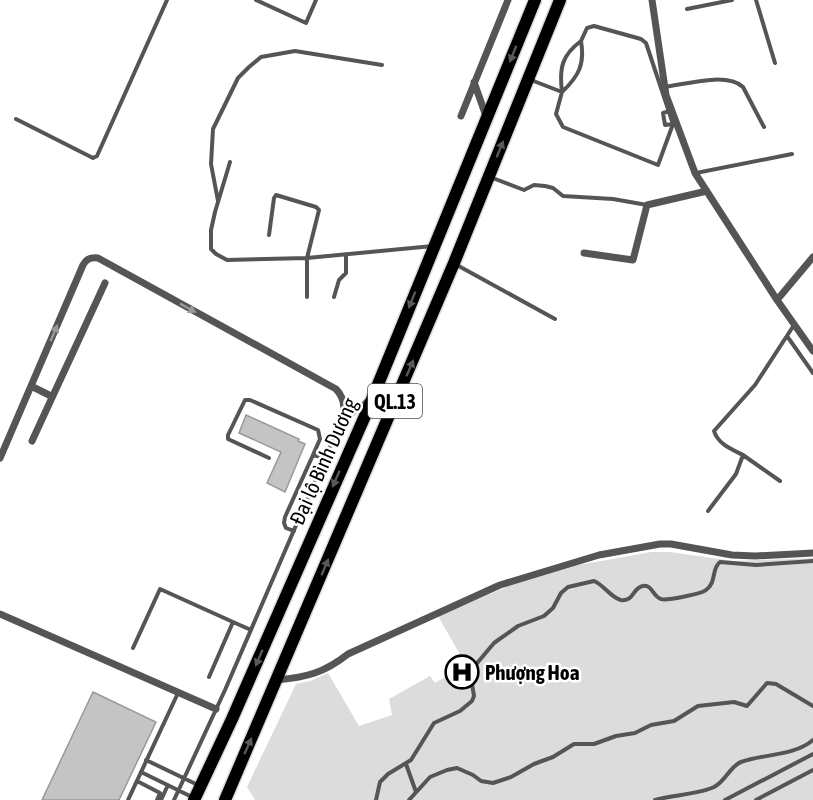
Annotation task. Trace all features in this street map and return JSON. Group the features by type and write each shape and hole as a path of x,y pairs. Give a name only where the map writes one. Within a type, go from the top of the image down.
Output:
{"highway":[{"name":"Đại lộ Bình Dương","path":"194,799 232,719 376,389 535,0"},
{"name":"Đại lộ Bình Dương","path":"225,800 454,263 560,0"}],"street":[{"path":"461,116 507,0"},
{"path":"652,0 670,111 695,173 794,326 813,351"},
{"path":"474,81 487,119"},
{"path":"584,253 633,260 648,205 707,191"},
{"path":"777,300 813,257"},
{"path":"0,458 82,266 88,259 98,258 336,389 343,398 345,409 336,433"},
{"path":"32,441 105,283"},
{"path":"31,387 51,396"},
{"path":"277,680 305,677 331,668 348,654 500,585 599,555 660,544 732,555 813,553"},
{"path":"0,614 216,709"}],"lane":[{"path":"16,119 93,158 97,156 167,0"},
{"path":"256,0 306,23 316,0"},
{"path":"687,9 732,0"},
{"path":"756,0 775,63"},
{"path":"562,92 575,80 584,56 581,41 586,28 591,26 644,40 670,111 663,113 664,123 675,124 660,162 655,165 563,127 556,114 562,92 560,74 568,50 581,41"},
{"path":"218,202 211,164 213,129 238,78 249,67 261,57 295,51 382,65"},
{"path":"528,79 562,92"},
{"path":"665,87 726,79 738,83 764,127"},
{"path":"695,173 792,154"},
{"path":"230,162 211,230 211,249 227,260 307,258 434,246"},
{"path":"489,177 524,190 534,185 545,186 553,188 563,196 613,199 648,205"},
{"path":"269,235 276,195 316,207 319,210 307,258 308,297"},
{"path":"334,297 339,280 346,273 346,254"},
{"path":"454,263 555,319"},
{"path":"780,481 722,444 714,430 755,385 794,326"},
{"path":"787,336 813,373"},
{"path":"174,800 336,433 376,389"},
{"path":"269,458 228,439 245,400 250,400 318,430 320,439 284,521 286,528 294,531"},
{"path":"314,455 325,458"},
{"path":"708,511 736,474 743,456"},
{"path":"376,800 378,786 382,779 414,757 434,723 460,711 472,701 474,696 471,684 472,672 483,654 508,632 550,612 568,586 594,581 614,597 625,600 631,598 639,587 645,586 650,588 658,598 665,600 698,594 706,590 712,584 715,567 720,562 756,565 813,561"},
{"path":"133,648 160,589 251,630"},
{"path":"209,677 233,622"},
{"path":"409,800 430,777 447,770 457,768 481,781 493,783 553,757 574,744 594,744 651,725 674,721 698,706 734,702 747,706 767,683 776,684 813,706"},
{"path":"128,800 178,693"},
{"path":"655,800 706,790 719,784 739,762 793,750 813,740"},
{"path":"725,800 813,754"},
{"path":"146,760 200,786"},
{"path":"406,764 416,792"},
{"path":"756,800 813,770"},
{"path":"141,772 194,799"},
{"path":"137,781 160,793 159,800"},
{"path":"159,800 168,785"}],"shaded area":[{"path":"651,552 670,552 733,561 813,558 813,800 255,800 247,787 296,684 328,673 359,726 392,715 389,699 430,676 435,683 466,665 438,616 509,586 579,565"}],"building":[{"path":"246,415 299,439 298,441 305,444 285,492 267,483 281,452 239,433"},
{"path":"93,692 156,722 119,800 42,800"}],"place":[{"name":"Phượng Hoa","path":"462,672"}]}
